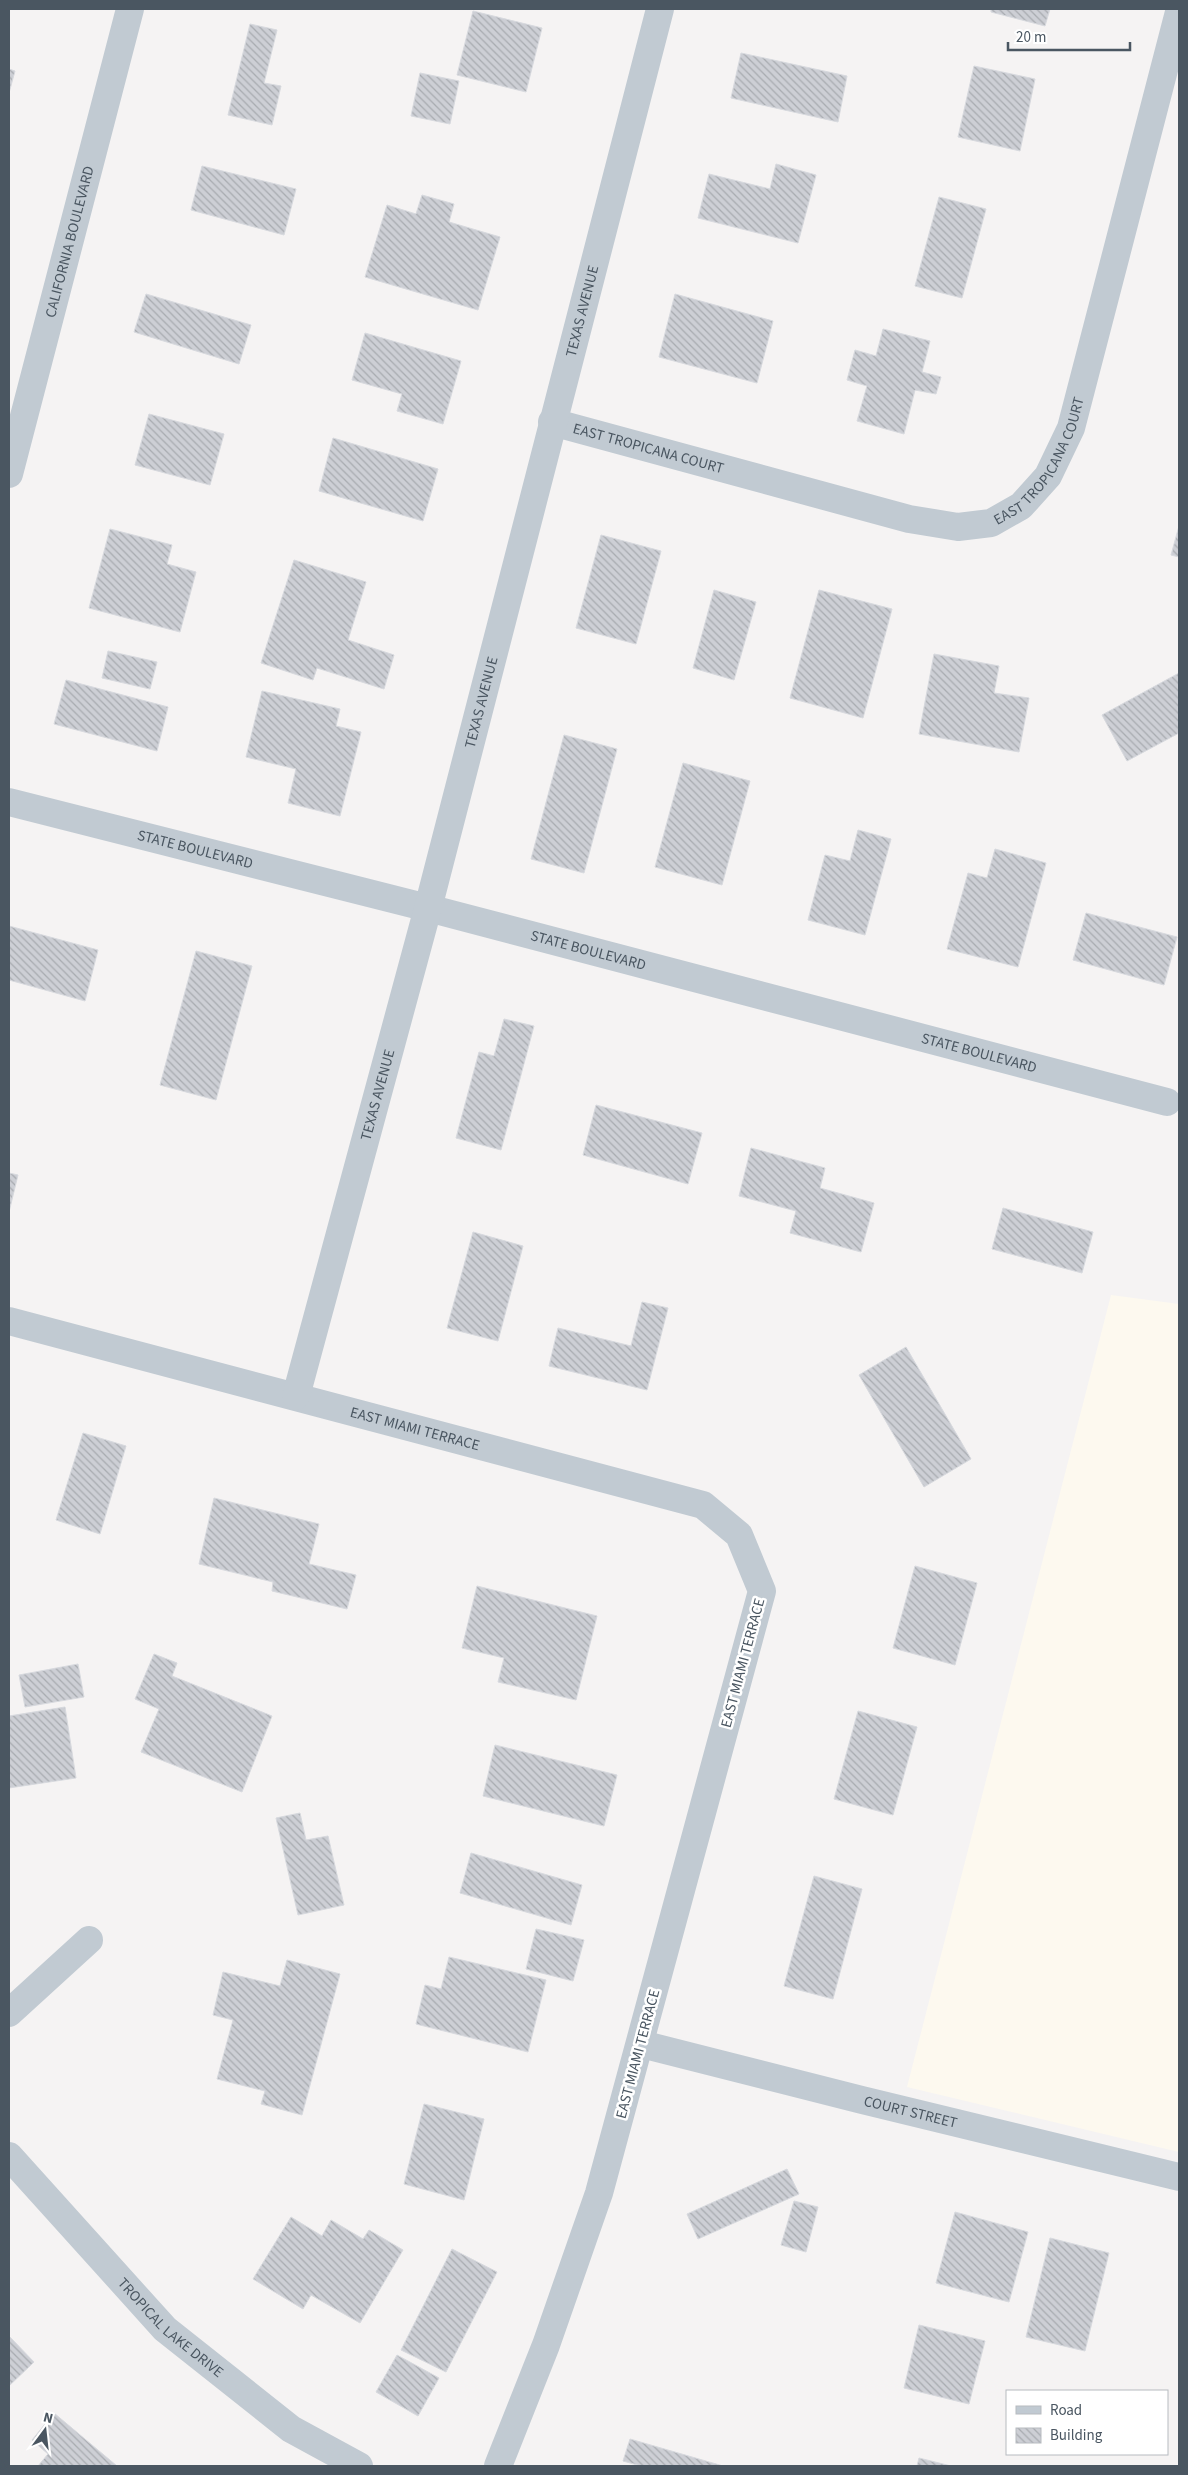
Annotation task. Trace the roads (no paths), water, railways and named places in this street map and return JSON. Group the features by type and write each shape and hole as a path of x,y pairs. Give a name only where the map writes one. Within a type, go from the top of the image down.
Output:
{"street":[{"name":"CALIFORNIA BOULEVARD","path":"9,474 130,9"},
{"name":"TEXAS AVENUE","path":"296,1396 428,908 660,9"},
{"name":"EAST TROPICANA COURT","path":"552,422 909,519 958,527 991,523 1021,506 1048,476 1071,428 1179,12"},
{"name":"STATE BOULEVARD","path":"9,802 428,908 1167,1102"},
{"name":"EAST MIAMI TERRACE","path":"9,1321 703,1505 739,1535 762,1591 641,2044 599,2193 546,2344 498,2466"},
{"path":"9,2013 89,1940"},
{"name":"COURT STREET","path":"641,2044 862,2100 1179,2176"},
{"name":"TROPICAL LAKE DRIVE","path":"9,2156 165,2329 291,2429 359,2466"}]}
